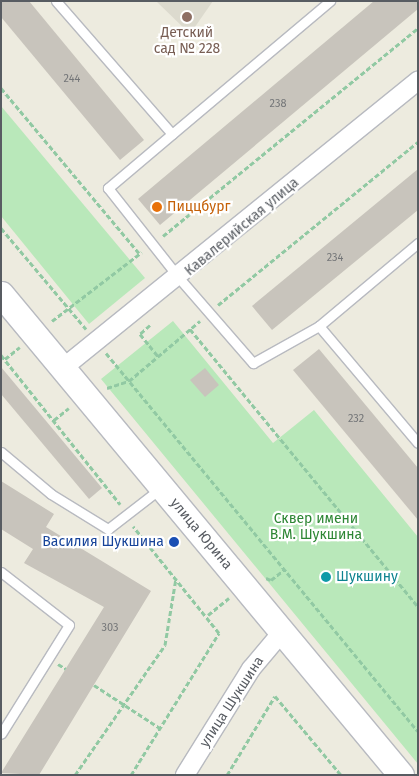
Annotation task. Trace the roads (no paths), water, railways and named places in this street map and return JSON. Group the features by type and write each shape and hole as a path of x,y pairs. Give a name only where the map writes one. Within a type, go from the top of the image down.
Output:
{"street":[{"name":"Кавалерийская улица","path":"63,368 179,278 418,81"},
{"name":"улица Юрина","path":"1,294 401,775"},
{"name":"улица Шукшина","path":"186,775 251,669 282,632"}],"lane":[{"path":"56,1 172,134"},
{"path":"330,1 108,188 208,314 253,363 319,326 418,243"},
{"path":"319,326 418,443"},
{"path":"1,452 51,494 108,530 162,487"},
{"path":"1,572 69,625 1,734"}],"place":[{"name":"Детский сад № 228","path":"187,17"},
{"name":"Пиццбург","path":"157,207"},
{"name":"Василия Шукшина","path":"174,542"},
{"name":"Шукшину","path":"326,577"}],"park label":[{"name":"Сквер имени В.М. Шукшина","path":"316,528"}]}
